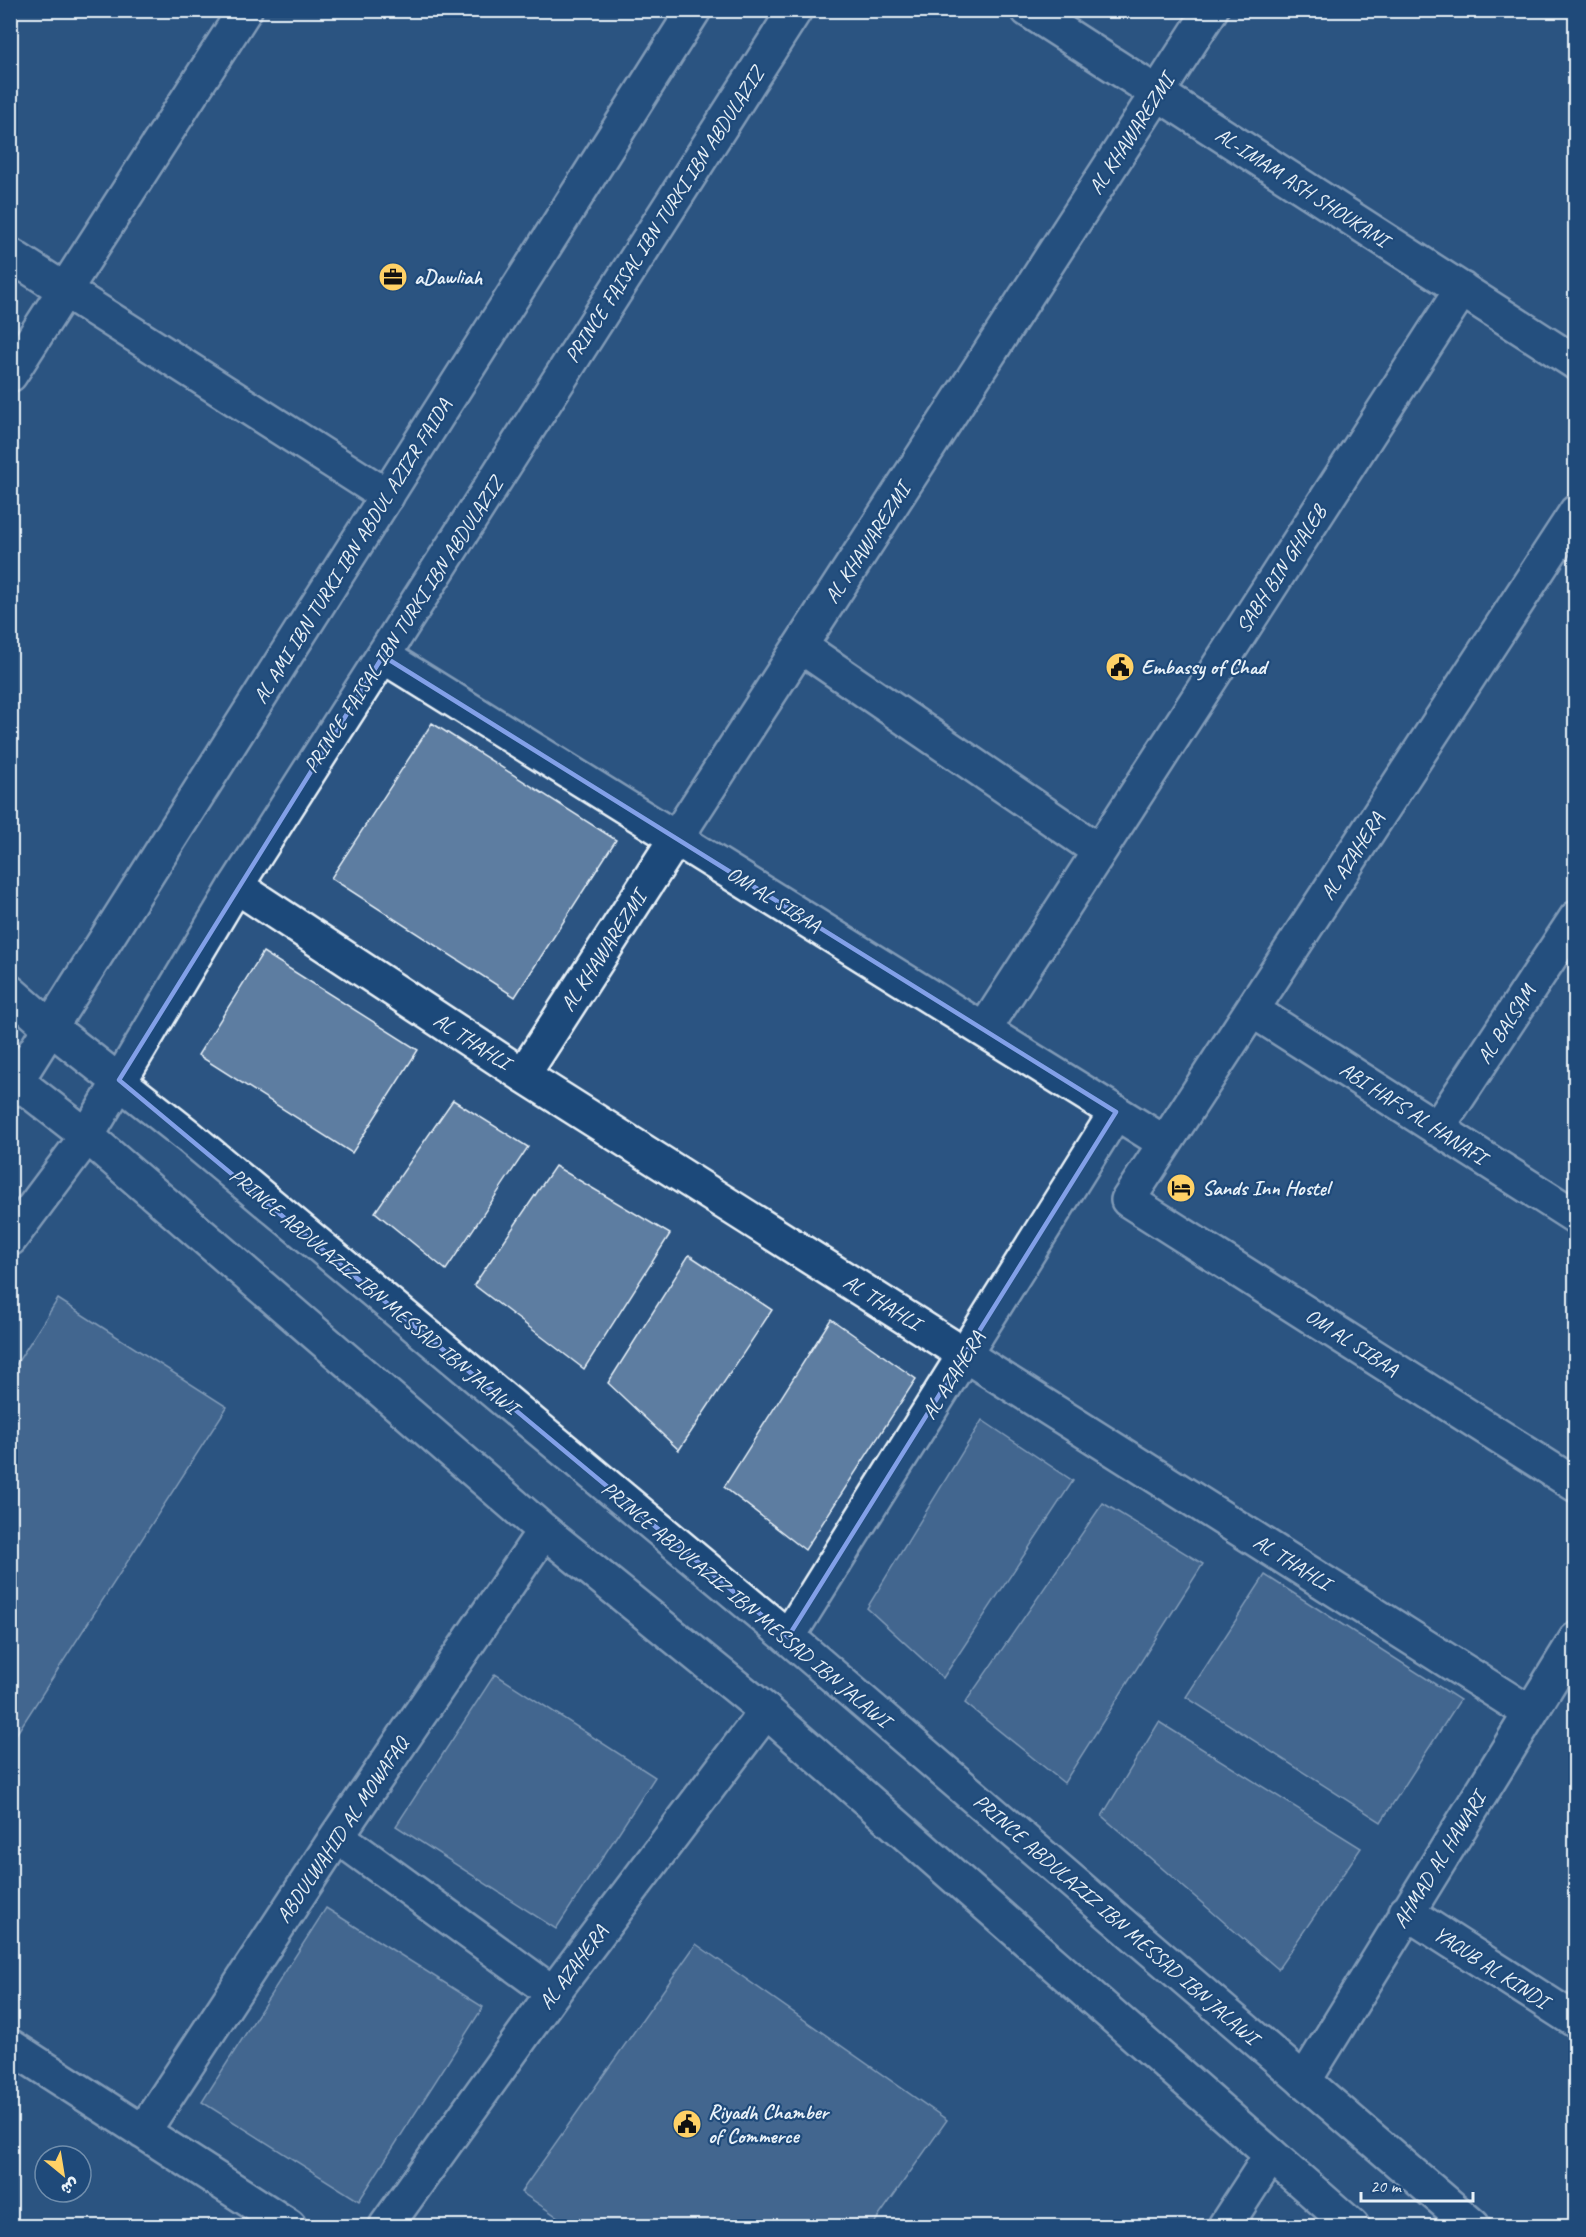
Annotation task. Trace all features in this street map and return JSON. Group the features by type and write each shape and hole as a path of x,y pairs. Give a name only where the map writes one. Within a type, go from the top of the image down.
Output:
{"street":[{"path":"10,375 245,10"},
{"name":"AL AMI IBN TURKI IBN ABDUL AZIZR FAIDA","path":"13,1083 51,1028 694,10"},
{"name":"PRINCE FAISAL IBN TURKI IBN ABDULAZIZ","path":"10,1239 87,1136 236,886 795,10"},
{"name":"AL-IMAM ASH SHOUKANI","path":"1028,10 1575,363"},
{"name":"AL KHAWAREZMI","path":"523,1075 1211,10"},
{"path":"10,255 387,496"},
{"name":"SABH BIN GHALEB","path":"984,1030 1462,289"},
{"name":"AL AZAHERA","path":"1128,1200 1575,512"},
{"path":"800,646 1100,851"},
{"name":"OM AL SIBAA","path":"383,656 1165,1143"},
{"name":"AL THAHLI","path":"236,886 523,1075 1530,1713"},
{"name":"AL BALSAM","path":"1437,1129 1575,918"},
{"name":"PRINCE ABDULAZIZ IBN MESSAD IBN JALAWI","path":"10,992 51,1028 196,1142 788,1637 1473,2226"},
{"name":"ABI HAFS AL HANAFI","path":"1251,1010 1575,1217"},
{"path":"13,1083 87,1136 544,1530 766,1712 1352,2226"},
{"name":"AL AZAHERA","path":"788,1637 1116,1112"},
{"name":"OM AL SIBAA","path":"1128,1200 1575,1485"},
{"name":"ABDULWAHID AL MOWAFAQ","path":"143,2132 337,1836 544,1530"},
{"name":"AHMAD AL HAWARI","path":"1305,2082 1406,1912 1530,1713 1572,1651"},
{"name":"AL AZAHERA","path":"386,2226 553,1993 766,1712"},
{"path":"337,1836 553,1993"},
{"name":"YAQUB AL KINDI","path":"1406,1912 1575,2021"},
{"path":"10,2046 289,2226"},
{"path":"1225,2226 1271,2155"}],"highlighted area":[{"path":"383,656 1116,1112 788,1637 119,1080"}],"building":[{"path":"432,723 616,840 515,997 331,878"},
{"path":"263,952 418,1050 352,1153 198,1055"},
{"path":"453,1100 528,1147 446,1270 375,1212"},
{"path":"555,1166 670,1234 584,1369 474,1285"},
{"path":"689,1255 772,1310 679,1450 608,1383"},
{"path":"58,1299 227,1407 10,1744 10,1374"},
{"path":"831,1319 916,1379 805,1550 724,1487"},
{"path":"982,1420 1073,1481 943,1678 867,1608"},
{"path":"1103,1503 1203,1564 1064,1783 965,1703"},
{"path":"1265,1575 1460,1700 1381,1822 1186,1697"},
{"path":"495,1674 655,1777 556,1929 396,1826"},
{"path":"1159,1722 1361,1848 1278,1969 1102,1816"},
{"path":"326,1908 483,2007 359,2201 202,2102"},
{"path":"696,1944 947,2120 872,2226 571,2226 521,2192"}],"place":[{"name":"aDawliah","path":"393,277"},
{"name":"Embassy of Chad","path":"1120,667"},
{"name":"Sands Inn Hostel","path":"1181,1188"},
{"name":"Riyadh Chamber of Commerce","path":"687,2124"}]}
